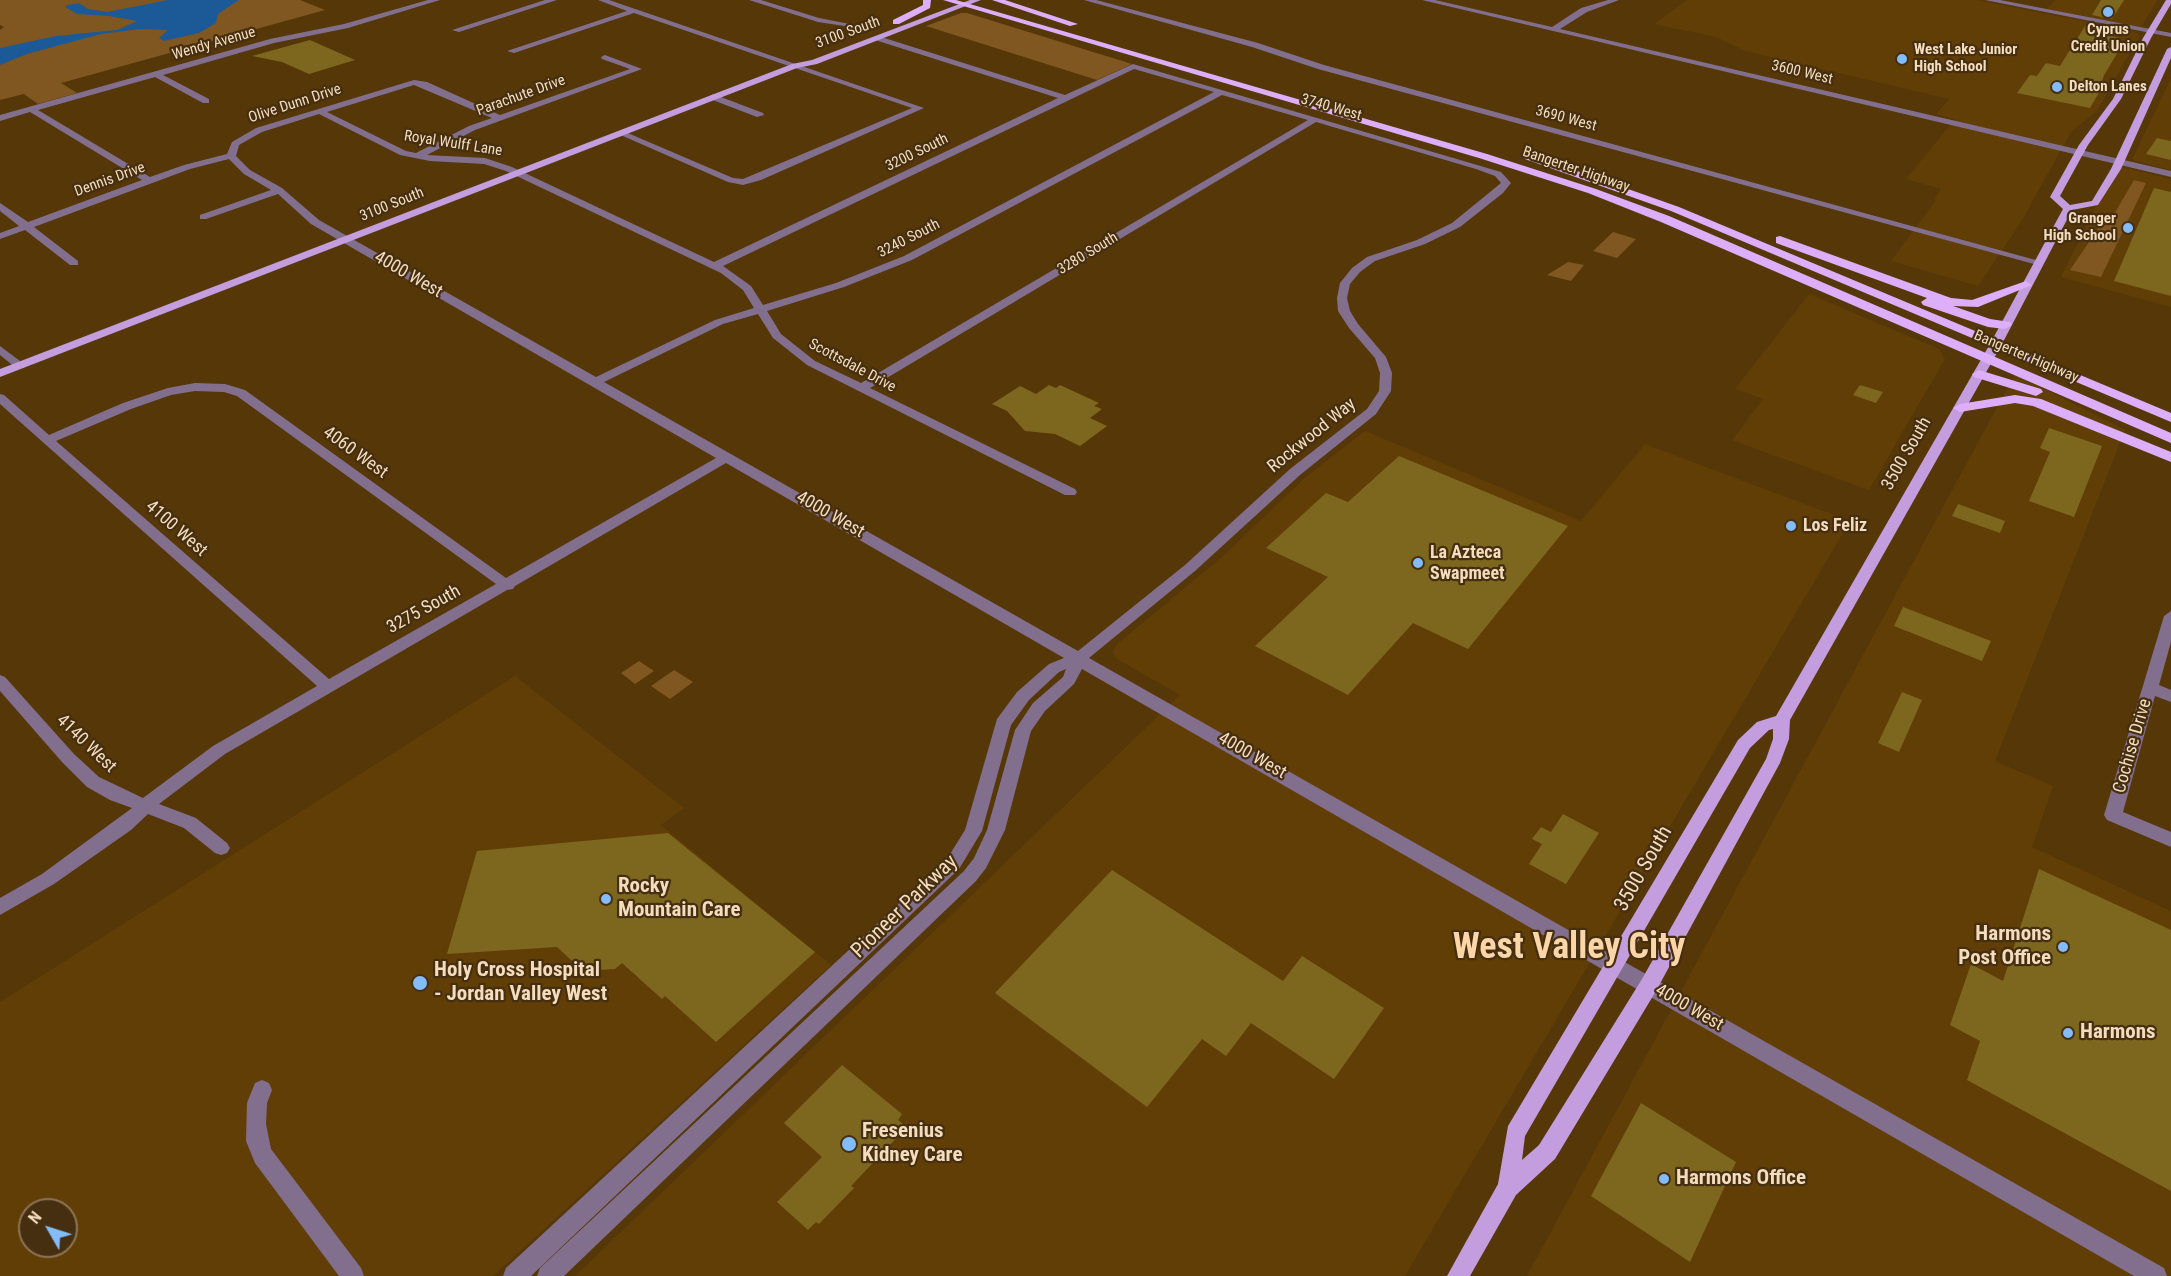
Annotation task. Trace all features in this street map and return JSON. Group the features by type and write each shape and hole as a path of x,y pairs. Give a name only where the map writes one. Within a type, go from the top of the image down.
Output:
{"highway":[{"path":"896,22 927,6 927,0"},
{"path":"996,0 1084,27"},
{"path":"934,8 962,2 1132,59 1194,67 1298,96 1319,98"},
{"name":"Bangerter Highway","path":"962,2 1110,37 1512,152 1653,200 2171,418"},
{"name":"Bangerter Highway","path":"1169,64 1530,170 1611,199 2171,438"},
{"path":"1611,199 1649,205 1764,253 1850,271 1952,311 1988,323 2006,326"},
{"path":"1653,200 1683,206 1844,262 1949,302 1973,304 2026,285"},
{"path":"1979,374 2042,394 2171,448"},
{"path":"1960,408 2009,399 2036,402 2171,457"}],"main road":[{"path":"2170,0 2151,31 2117,99 2080,153 2055,197 2068,208 2095,203 2119,162 2171,49"},
{"name":"3100 South","path":"0,374 713,97 878,38 962,2"},
{"name":"3100 South","path":"795,66 805,58 934,8"},
{"name":"3500 South","path":"1458,1276 1508,1187 1547,1152 1649,985 1774,759 1781,739 1782,720 1996,344 2068,208"},
{"name":"3500 South","path":"1508,1187 1515,1133 1616,965 1744,744 1763,726 1782,720"}],"street":[{"name":"Wendy Avenue","path":"0,118 279,39 345,26 436,0"},
{"path":"456,30 553,0"},
{"path":"602,0 920,108 758,178 743,182 731,180 620,133"},
{"path":"753,0 818,20 851,25"},
{"name":"3690 West","path":"1088,0 1248,43 1321,67 2038,262"},
{"name":"3600 West","path":"1426,0 2171,174"},
{"path":"1553,30 1584,10 1615,0"},
{"path":"1989,0 2171,35"},
{"path":"511,51 634,11"},
{"path":"878,38 1066,98"},
{"name":"Parachute Drive","path":"417,156 472,128 638,69 605,57"},
{"name":"3200 South","path":"714,266 1133,66"},
{"name":"3740 West","path":"1133,66 1498,174 1506,183 1500,191"},
{"path":"156,74 206,101"},
{"name":"Olive Dunn Drive","path":"231,156 235,144 251,134 414,82 424,84 499,118"},
{"name":"3240 South","path":"595,382 695,332 760,309 840,285 908,258 1222,92"},
{"path":"713,97 760,116"},
{"path":"31,109 150,181"},
{"name":"Royal Wulff Lane","path":"319,111 392,148 417,156 485,161 518,173"},
{"name":"3280 South","path":"861,388 1315,119"},
{"path":"231,156 247,172 279,190 305,215 346,240"},
{"name":"Dennis Drive","path":"0,236 194,165 231,156"},
{"name":"Scottsdale Drive","path":"518,173 714,266 742,283 772,330 794,352 1070,492"},
{"path":"202,218 279,190"},
{"name":"Rockwood Way","path":"1079,658 1190,568 1295,472 1377,405 1385,391 1386,373 1380,357 1353,326 1344,311 1342,291 1350,276 1371,259 1421,242 1456,225 1500,191"},
{"path":"0,206 74,262"},
{"name":"4000 West","path":"346,240 2156,1276"},
{"path":"0,349 20,366"},
{"name":"4060 West","path":"48,440 127,406 168,392 195,387 225,388 241,393 508,586"},
{"name":"4100 West","path":"0,398 328,687"},
{"name":"3275 South","path":"147,806 189,771 219,750 508,586 727,457"},
{"name":"Cochise Drive","path":"2171,616 2113,815 2171,840"},
{"name":"Pioneer Parkway","path":"514,1276 946,871 969,841 999,734 1008,715 1023,696 1054,668 1079,658"},
{"name":"Pioneer Parkway","path":"548,1276 970,876 984,855 996,830 1023,730 1039,707 1069,680 1079,658"},
{"name":"4140 West","path":"0,681 68,758 93,782 116,795 190,824 221,848"},
{"path":"2150,688 2171,696"},
{"path":"0,907 80,857 147,806"},
{"path":"262,1090 257,1103 255,1124 257,1141 263,1156 353,1276"}],"shaded area":[{"path":"0,0 300,0 325,10 61,83 77,93 38,104 24,94 0,100 0,30 4,27 0,25"},
{"path":"1687,0 1976,0 2130,30 2140,35 2097,111 2071,132 2021,222 1978,286 1891,261 1936,200 1934,199 1941,189 1906,179 1955,119 1936,114 1949,99 1745,51 1716,37 1654,24"},
{"path":"2055,0 2158,0 2141,27 2047,9"},
{"path":"961,13 1132,64 1097,80 926,26"},
{"path":"2171,78 2171,170 2132,160"},
{"name":"Granger High School","path":"2116,166 2171,179 2171,307 2061,277"},
{"path":"2134,180 2146,183 2101,277 2070,270 2102,223 2116,211"},
{"path":"1613,232 1636,239 1617,258 1593,251"},
{"path":"1568,262 1584,265 1571,281 1547,275"},
{"path":"1809,294 1939,349 1945,359 1869,490 1732,440 1763,399 1735,389"},
{"path":"2015,374 2125,430 1995,761 2053,786 2032,847 2171,911 2171,1276 1527,1276"},
{"path":"1365,431 1581,521 1645,444 1850,521 1405,1276 575,1276 1180,695 1117,659 1113,653 1116,645 1223,556 1307,476"},
{"path":"639,661 654,671 635,684 621,673"},
{"path":"674,670 693,682 670,699 651,686"},
{"name":"Holy Cross Hospital - Jordan Valley West","path":"515,676 684,808 661,825 831,965 493,1276 0,1276 0,1002"}],"water":[{"path":"168,0 239,0 218,14 216,23 199,33 164,41 159,38 168,30 140,29 101,34 27,54 0,65 0,48 56,36 117,30 137,21 77,14 65,7 68,5 79,3 88,9 107,12"}],"building":[{"path":"2101,0 2124,0 2112,19 2092,15"},
{"path":"2087,23 2108,27 2103,34 2120,38 2112,51 2118,52 2104,75 2102,81 2105,82 2090,108 2017,93 2030,75 2037,76 2046,63 2060,66"},
{"path":"310,40 355,60 309,74 282,62 252,56"},
{"path":"2157,138 2171,141 2171,160 2146,154"},
{"name":"Granger High School","path":"2154,188 2171,192 2171,296 2114,281"},
{"path":"1049,385 1056,388 1060,385 1099,403 1094,406 1102,409 1090,418 1107,426 1080,446 1055,434 1025,431 1007,411 992,404 1020,386 1036,394"},
{"path":"1860,385 1883,392 1876,403 1853,395"},
{"path":"2049,428 2102,446 2074,517 2029,501 2050,452 2040,448"},
{"name":"La Azteca Swapmeet","path":"1399,456 1568,526 1468,649 1413,623 1348,695 1255,646 1328,577 1266,548 1326,493 1348,502"},
{"path":"1958,504 2005,521 2000,533 1952,516"},
{"path":"1903,607 1991,641 1982,661 1894,626"},
{"path":"1902,692 1922,700 1899,752 1878,743"},
{"path":"1563,814 1599,833 1566,884 1529,864 1542,844 1532,839 1541,827 1551,832"},
{"name":"Rocky Mountain Care","path":"668,833 815,952 716,1042 665,996 662,999 622,963 615,969 583,971 557,947 447,954 477,851"},
{"name":"Harmons","path":"2039,869 2171,930 2171,1191 1967,1080 1980,1041 1950,1025 1971,964 2003,981"},
{"path":"1112,870 1283,981 1302,956 1384,1008 1334,1079 1251,1023 1226,1056 1202,1039 1147,1107 995,993"},
{"name":"Fresenius Kidney Care","path":"842,1065 902,1114 898,1120 904,1125 900,1129 903,1131 851,1186 854,1188 819,1224 816,1222 808,1230 777,1202 822,1157 784,1123"},
{"name":"Harmons Office","path":"1641,1103 1736,1162 1690,1262 1591,1196"}],"place":[{"name":"Cyprus Credit Union","path":"2108,12"},
{"name":"West Lake Junior High School","path":"1902,59"},
{"name":"Delton Lanes","path":"2057,87"},
{"name":"Granger High School","path":"2128,228"},
{"name":"Los Feliz","path":"1791,526"},
{"name":"La Azteca Swapmeet","path":"1418,563"},
{"name":"Rocky Mountain Care","path":"606,899"},
{"name":"Harmons Post Office","path":"2063,947"},
{"name":"Holy Cross Hospital - Jordan Valley West","path":"420,983"},
{"name":"Harmons","path":"2068,1033"},
{"name":"Fresenius Kidney Care","path":"849,1144"},
{"name":"Harmons Office","path":"1664,1179"}],"district":[{"name":"West Valley City","path":"1569,949"}]}
